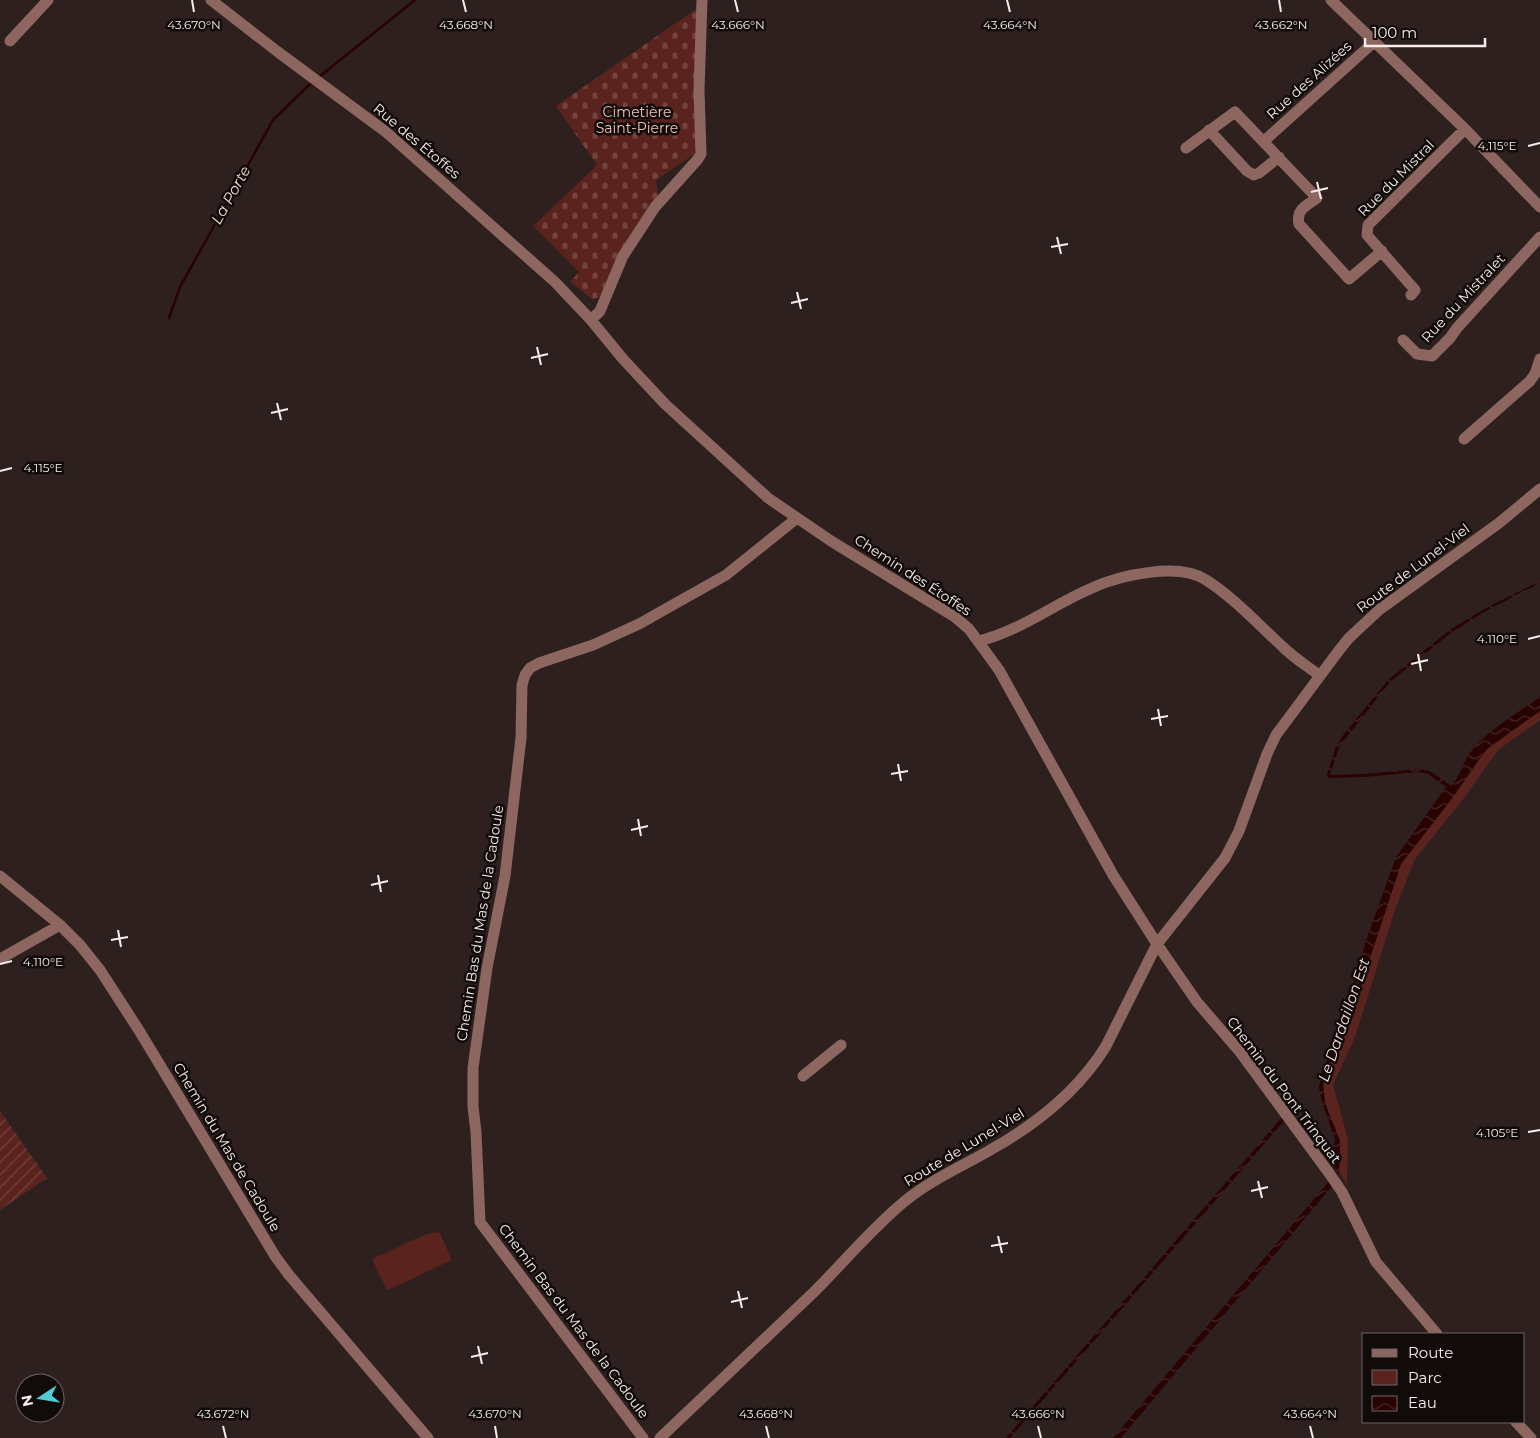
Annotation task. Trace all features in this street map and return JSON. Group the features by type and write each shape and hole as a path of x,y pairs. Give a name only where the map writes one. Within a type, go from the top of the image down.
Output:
{"street":[{"path":"10,41 48,0"},
{"name":"Rue des Étoffes","path":"211,0 386,132 555,282 591,320"},
{"path":"591,320 600,311 623,256 655,207 701,154 699,90 702,0"},
{"path":"1331,0 1465,129 1540,207"},
{"name":"Rue des Alizées","path":"1264,141 1374,42"},
{"path":"1186,148 1235,112 1316,198 1301,210 1298,216 1299,224 1349,279 1382,251"},
{"name":"Rue du Mistral","path":"1411,295 1416,290 1367,235 1368,225 1465,129"},
{"path":"1209,130 1247,171 1254,175 1260,173 1279,157"},
{"name":"Rue du Mistralet","path":"1404,340 1417,354 1432,356 1540,237"},
{"name":"Chemin des Étoffes","path":"591,320 664,404 768,498 831,541 955,617 969,629 998,670 1113,875 1157,944"},
{"path":"1464,439 1530,381 1535,374 1540,359"},
{"name":"Route de Lunel-Viel","path":"660,1438 905,1201 940,1177 991,1150 1028,1127 1072,1090 1098,1059 1106,1046 1157,944 1225,858 1239,831 1276,734 1319,675 1348,638 1370,618 1499,523 1540,489"},
{"name":"Chemin Bas du Mas de la Cadoule","path":"643,1438 480,1222 472,1079 487,968 505,876 521,738 522,685 525,675 530,668 539,663 593,645 639,624 726,574 798,518"},
{"path":"979,641 1010,630 1097,586 1122,578 1157,572 1191,573 1207,580 1216,587 1283,648 1319,675"},
{"name":"Chemin du Mas de Cadoule","path":"0,876 60,925 80,945 100,970 140,1032 275,1256 289,1275 428,1438"},
{"path":"0,959 60,925"},
{"name":"Chemin du Pont Trinquat","path":"1157,944 1196,1002 1240,1052 1329,1173 1342,1192 1376,1262 1436,1333"},
{"path":"803,1076 841,1045"},
{"path":"1517,1423 1531,1438"}],"green space":[{"name":"Cimetière Saint-Pierre","path":"699,7 696,150 693,155 656,180 658,195 622,248 601,297 592,299 570,282 579,272 533,226 597,165 556,106"},
{"path":"1540,711 1540,720 1498,750 1464,798 1415,859 1396,907 1355,1037 1333,1085 1348,1139 1347,1186 1339,1170 1340,1141 1325,1103 1323,1082 1351,1016 1401,864 1450,801 1487,749"},
{"path":"0,1111 47,1178 0,1210"},
{"path":"440,1233 451,1258 450,1261 388,1290 372,1259 424,1235"}],"water":[{"name":"Le Dardaillon Est","path":"1540,581 1540,583 1484,612 1452,632 1390,682 1339,747 1330,775 1418,769 1430,771 1451,786 1470,753 1481,741 1497,727 1540,697 1540,711 1487,749 1450,801 1401,864 1351,1016 1323,1082 1325,1103 1340,1141 1339,1175 1330,1157 1335,1140 1321,1099 1319,1087 1321,1074 1338,1037 1366,941 1396,857 1446,787 1428,774 1418,772 1329,778 1327,775 1336,746 1388,680 1451,629 1486,608"},
{"path":"1282,1117 1285,1120 1010,1438 1006,1438"},
{"path":"1330,1180 1333,1185 1121,1438 1113,1438"}],"waterway":[{"name":"La Porte","path":"319,77 415,0"},
{"name":"La Porte","path":"169,318 180,287 273,120 310,84"}]}
